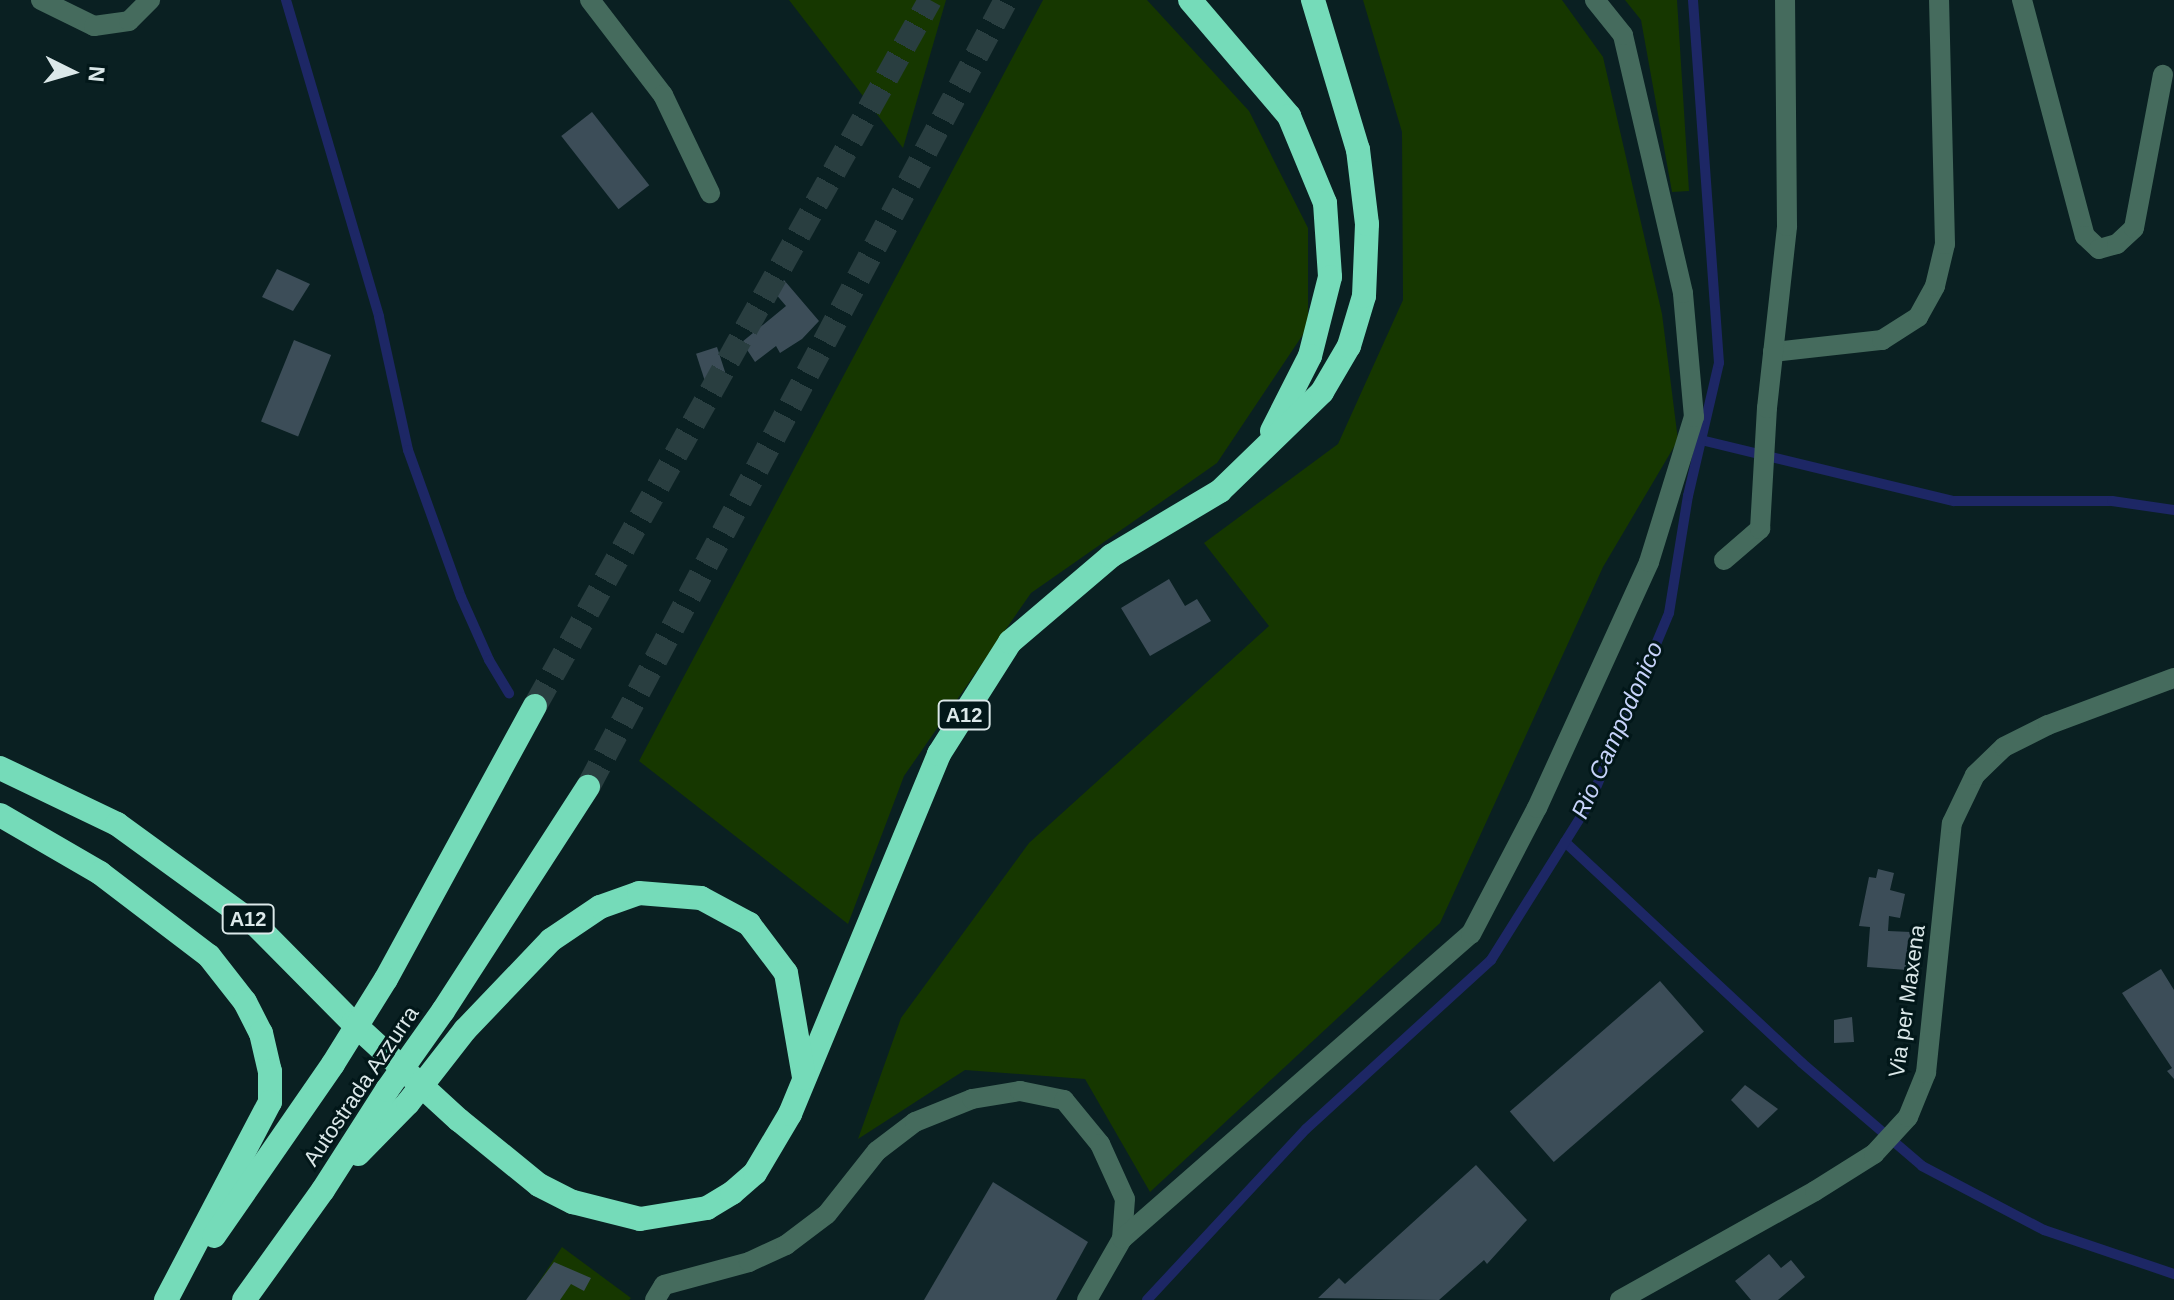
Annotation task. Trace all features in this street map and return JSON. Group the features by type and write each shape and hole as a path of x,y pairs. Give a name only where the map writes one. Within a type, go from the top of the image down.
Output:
{"highway":[{"name":"A12","path":"1190,0 1289,116 1325,203 1330,277 1310,356 1258,454"},
{"name":"A12","path":"0,768 117,824 256,925 353,1023 459,1120 539,1185 573,1202 640,1219 707,1208 732,1193 755,1173 774,1146 939,754 1010,642 1111,556 1220,491 1322,392 1349,346 1364,296 1367,224 1358,150 1313,0"},
{"name":"Autostrada Azzurra","path":"168,1300 333,1064 386,979 535,706"},
{"name":"Autostrada Azzurra","path":"397,1097 443,1011 588,787"},
{"name":"A12","path":"0,815 100,873 209,956 245,1002 261,1033 270,1071 270,1102 168,1300"},
{"path":"244,1300 323,1190 397,1097 551,940 600,907 639,893 701,898 749,924 786,973 804,1080"}],"street":[{"path":"41,0 94,26 129,21 150,0"},
{"path":"590,0 663,95 710,193"},
{"path":"1087,1300 1122,1239 1471,934 1537,808 1649,562 1694,417 1683,293 1623,35 1595,0"},
{"path":"1724,560 1760,529 1773,352 1787,226 1785,0"},
{"path":"1773,352 1882,340 1918,317 1935,286 1945,244 1939,0"},
{"path":"2022,0 2085,236 2099,249 2117,244 2134,228 2163,75"},
{"name":"Via per Maxena","path":"1620,1300 1862,1162 1874,1154 1908,1117 1926,1073 1952,823 1975,775 2004,747 2048,725 2174,678"},
{"path":"660,1293 749,1262 786,1245 827,1214 877,1151 915,1122 972,1099 1020,1091 1064,1100 1100,1144 1125,1199 1122,1239"}],"green space":[{"path":"789,0 946,0 903,148"},
{"path":"1043,0 1147,0 1249,111 1308,228 1308,327 1217,463 1031,593 904,776 848,924 639,761"},
{"path":"1363,0 1562,0 1603,57 1662,314 1678,440 1603,567 1440,923 1150,1192 1085,1079 965,1070 858,1139 901,1018 1029,843 1269,626 1204,543 1338,444 1403,300 1402,132"},
{"path":"1625,0 1677,0 1689,191 1672,192 1641,20"},
{"path":"562,1247 631,1298 527,1300"}],"building":[{"path":"592,112 649,185 619,209 561,136"},
{"path":"277,269 310,284 293,311 262,297"},
{"path":"784,280 819,321 802,339 780,353 776,346 755,362 742,342 786,306 774,292"},
{"path":"294,340 331,355 298,437 261,422"},
{"path":"717,347 726,374 705,380 696,354"},
{"path":"1169,579 1185,606 1197,599 1211,621 1150,656 1121,608"},
{"path":"1878,869 1894,873 1890,890 1905,894 1900,918 1889,916 1888,931 1911,932 1907,970 1867,967 1870,927 1859,926 1869,877 1876,878"},
{"path":"2161,969 2174,990 2174,1079 2167,1071 2172,1068 2122,993"},
{"path":"1660,981 1704,1032 1554,1162 1510,1112"},
{"path":"1852,1017 1854,1042 1834,1043 1834,1020"},
{"path":"1745,1085 1778,1109 1758,1128 1731,1100"},
{"path":"1476,1165 1527,1220 1487,1264 1484,1260 1439,1300 1318,1298 1339,1278 1345,1284"},
{"path":"993,1182 1088,1242 1056,1300 924,1300"},
{"path":"1769,1254 1781,1268 1791,1260 1805,1277 1778,1300 1751,1300 1735,1281"},
{"path":"554,1262 591,1278 584,1291 571,1284 560,1300 526,1300"}],"waterway":[{"path":"286,0 379,317 408,450 461,597 489,660 509,693"},
{"name":"Rio Campodonico","path":"1147,1300 1306,1129 1491,960 1590,802 1669,613 1688,496 1719,363 1693,0"},
{"path":"1701,440 1954,501 2112,501 2174,510"},
{"path":"1565,842 1802,1063 1922,1166 2044,1230 2174,1274"}],"tunnel":[{"path":"535,706 930,0"},
{"path":"588,787 1006,0"}]}
